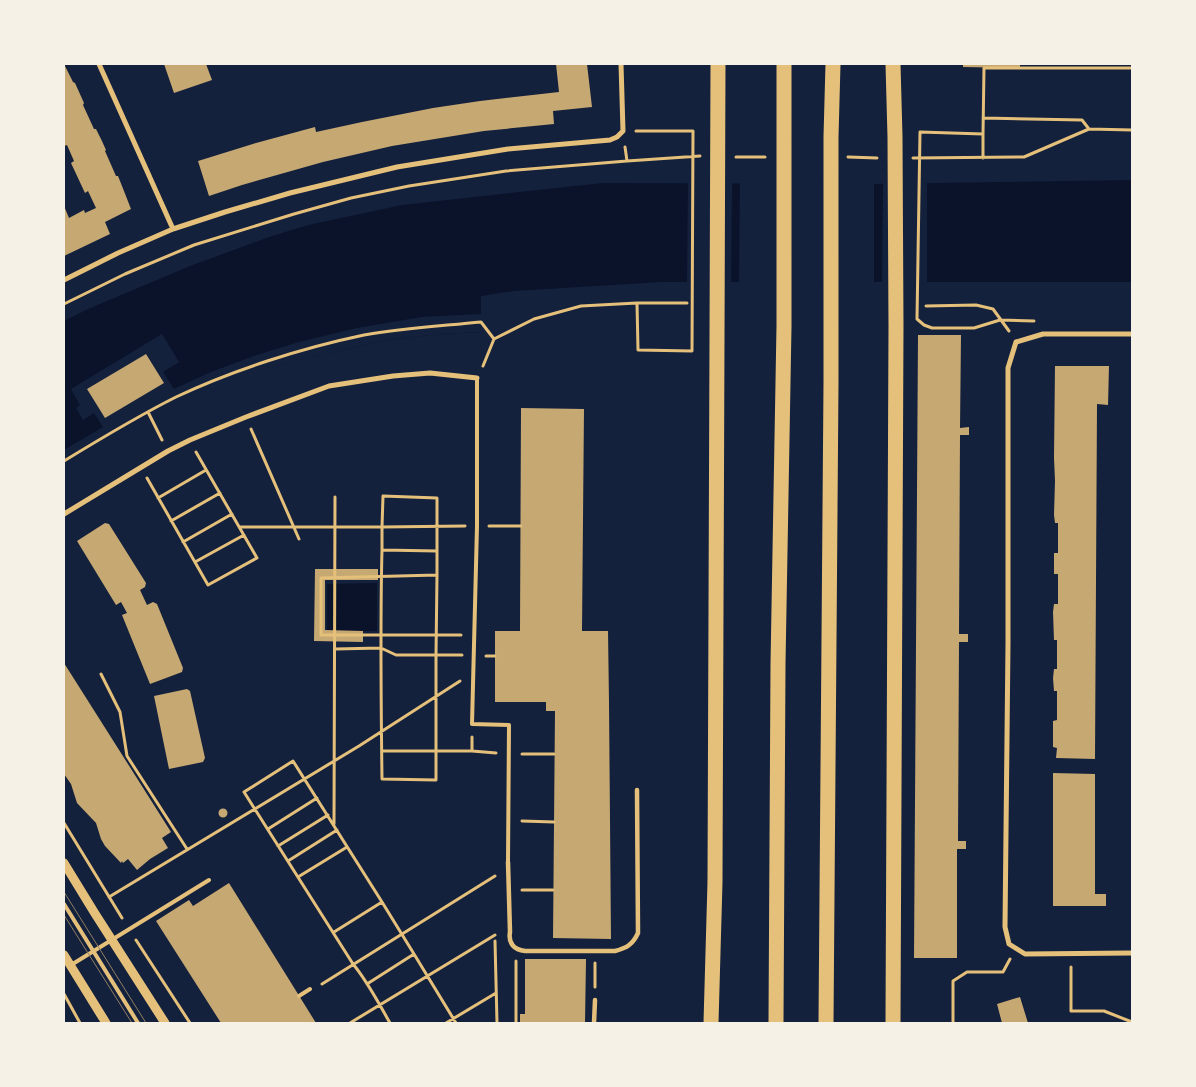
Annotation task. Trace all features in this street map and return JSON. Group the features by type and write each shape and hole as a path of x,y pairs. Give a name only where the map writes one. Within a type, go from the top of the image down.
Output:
{"highway":[{"path":"711,1023 715,882 718,64"},
{"path":"776,1023 778,664 784,326 784,64"},
{"path":"826,1023 833,64"},
{"path":"893,64 896,326 893,1023"}],"street":[{"path":"99,64 173,229"},
{"path":"64,280 118,253 173,229 290,193 397,167 508,149 610,140 623,131 621,64"},
{"path":"1132,334 1043,334 1016,342 1008,368 1008,653 1005,927 1009,944 1025,954 1132,953"},
{"path":"64,514 168,451 190,440 329,386 393,376 430,373 477,378"},
{"path":"508,862 510,936 512,945 516,948 525,951 616,951 630,946 638,933 637,790"},
{"path":"64,863 165,1023"},
{"path":"64,955 106,1023"},
{"path":"594,1023 595,1000"}],"lane":[{"path":"477,378 477,526 472,724 509,725 508,862"},
{"path":"70,965 210,880"},
{"path":"64,904 138,1023"},
{"path":"299,996 310,989"}],"path":[{"path":"983,158 984,68 1132,68"},
{"path":"983,118 1082,120 1089,129"},
{"path":"907,158 1024,157 1089,129 1132,130"},
{"path":"637,303 638,350 692,351 694,136 693,131 648,130"},
{"path":"932,328 924,325 917,319 920,132 983,134"},
{"path":"64,304 125,274 194,245 351,198 408,186 506,171 708,156"},
{"path":"728,157 768,157"},
{"path":"847,157 877,158"},
{"path":"477,378 494,339 534,319 581,306 687,303"},
{"path":"926,306 976,305 994,309 1016,342"},
{"path":"64,461 178,396 264,362 306,350 364,335 408,328 481,322 494,339"},
{"path":"148,412 161,438"},
{"path":"246,417 299,539"},
{"path":"141,467 208,586 257,558 190,440"},
{"path":"158,498 206,470"},
{"path":"171,521 220,493"},
{"path":"383,496 437,498 436,780 382,779 382,527 383,496"},
{"path":"334,825 335,497"},
{"path":"183,542 232,514"},
{"path":"239,527 521,526"},
{"path":"195,562 244,535"},
{"path":"382,550 437,551"},
{"path":"437,575 321,578 321,634 474,635"},
{"path":"335,648 381,648 396,655 495,656"},
{"path":"109,897 335,761 473,672"},
{"path":"101,674 120,712 128,756 188,850"},
{"path":"382,751 472,751 509,754 554,754"},
{"path":"390,1023 244,792 293,761 456,1023"},
{"path":"268,829 317,798"},
{"path":"278,846 328,815"},
{"path":"508,821 554,822"},
{"path":"288,861 337,830"},
{"path":"298,877 347,847"},
{"path":"322,984 496,876"},
{"path":"509,890 553,890"},
{"path":"334,932 382,902"},
{"path":"350,1023 495,935"},
{"path":"953,1023 952,981 967,972 1003,972 1016,948"},
{"path":"595,951 595,1000"},
{"path":"366,984 414,954"},
{"path":"1071,954 1071,1012 1104,1011 1132,1022"},
{"path":"516,960 516,1023"},
{"path":"446,1023 496,993"},
{"path":"64,994 80,1023"}],"water":[{"path":"1132,180 1132,282 663,282 514,291 481,296 481,332 437,334 376,342 267,368 196,396 151,417 64,469 64,321 190,266 308,225 402,205 602,183 870,184"},
{"path":"377,583 377,631 327,632 327,584"}],"pier":[{"path":"688,181 732,181 731,284 687,284"},
{"path":"740,181 874,182 874,285 739,284"},
{"path":"883,181 927,181 927,284 882,285"},
{"path":"482,314 481,332 437,334 376,342 268,368 268,371 197,398 152,419 64,472 64,450 103,427 94,413 83,420 76,408 80,405 71,389 162,334 179,362 163,372 174,389 211,372 299,342 357,328 422,317"}],"building":[{"path":"64,64 75,83 94,129 96,129 101,139 131,209 105,222 110,234 64,256 64,206 69,218 84,210 85,213 96,208 88,191 85,193 71,163 74,161 67,145 64,146"},
{"path":"164,64 206,64 212,80 174,93"},
{"path":"556,64 587,64 592,107 553,111 554,124 484,131 392,146 323,162 209,196 198,161 315,127 316,132 433,108 559,92"},
{"path":"963,64 1020,64 1020,68 963,67"},
{"path":"918,335 961,335 960,428 969,427 969,435 960,435 959,634 968,634 968,642 959,642 958,841 966,841 966,849 957,849 957,958 914,958"},
{"path":"146,354 164,383 105,418 87,389"},
{"path":"1055,366 1109,366 1108,405 1097,404 1095,759 1056,758 1057,748 1053,747 1053,721 1057,720 1057,691 1054,691 1053,678 1054,669 1057,669 1057,640 1054,640 1053,612 1054,604 1058,604 1058,574 1054,574 1054,553 1058,553 1058,523 1055,523 1054,515"},
{"path":"521,408 584,409 582,631 608,631 611,939 553,938 555,711 546,711 546,702 495,702 495,631 520,631"},
{"path":"105,523 109,524 146,583 145,587 140,590 147,605 153,602 157,604 183,668 182,672 150,684 122,615 127,613 121,602 116,605 77,541"},
{"path":"315,569 378,569 378,580 325,580 325,630 363,631 363,642 314,641"},
{"path":"64,663 171,832 162,838 168,848 137,870 128,859 121,863 105,846 96,823 77,803 71,784 64,774"},
{"path":"187,689 190,691 205,758 203,762 169,769 154,696"},
{"path":"1053,773 1095,774 1095,894 1106,894 1106,906 1053,906"},
{"path":"223,809 227,813 223,817 219,813"},
{"path":"229,883 316,1023 221,1023 156,921 189,900 193,906"},
{"path":"525,959 586,959 585,1023 520,1023 520,1014 525,1014"},
{"path":"1020,997 1028,1023 1002,1023 997,1004"}],"tram line":[{"path":"64,892 146,1023"},
{"path":"64,915 132,1023"}]}
